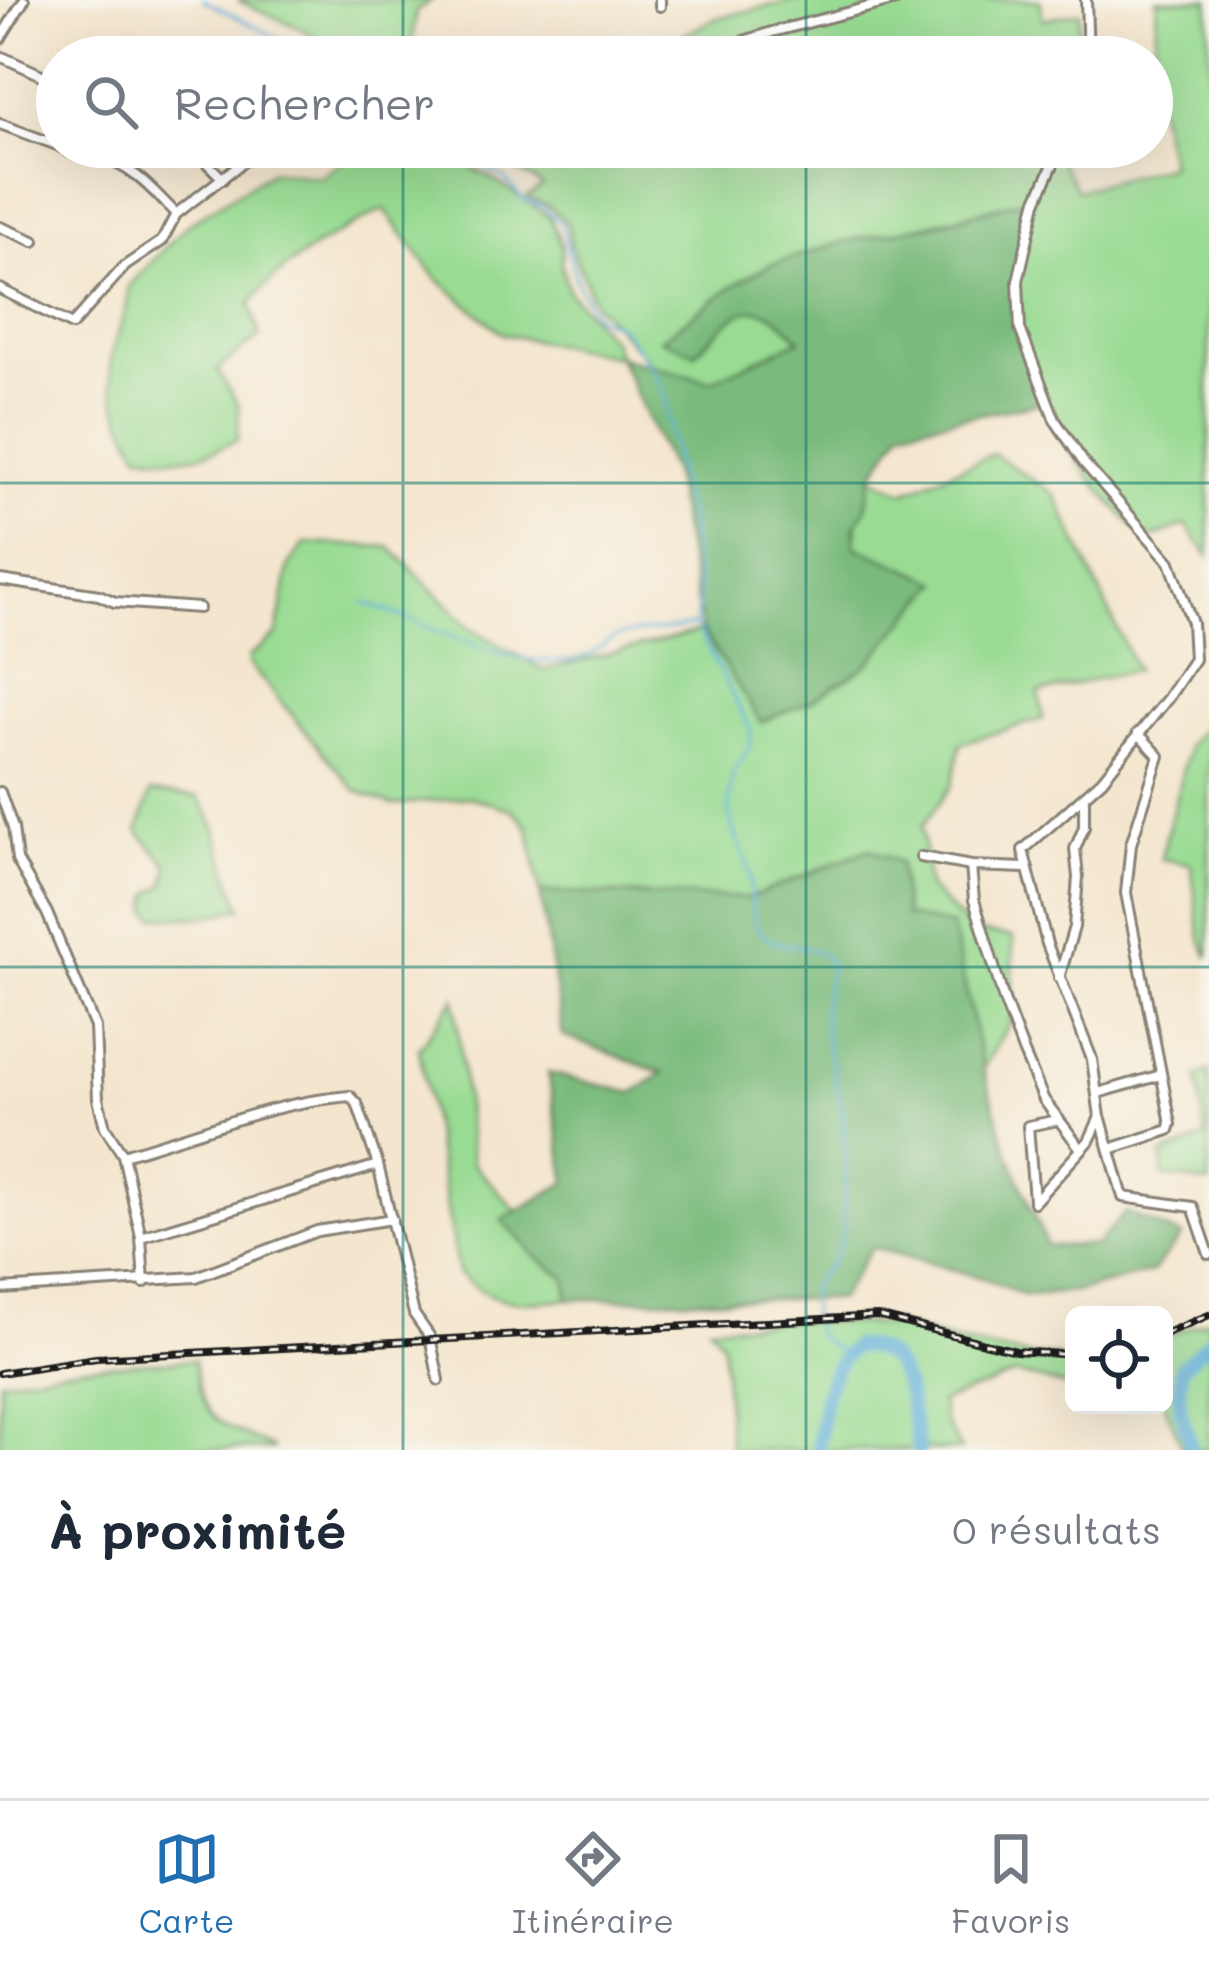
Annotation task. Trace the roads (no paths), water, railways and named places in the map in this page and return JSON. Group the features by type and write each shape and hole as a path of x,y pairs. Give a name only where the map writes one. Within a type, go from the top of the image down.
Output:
{"street":[{"path":"0,39 23,0"},
{"path":"762,36 896,0"},
{"path":"1086,0 1087,36"},
{"path":"0,56 36,72"},
{"path":"0,124 36,137"},
{"path":"120,168 141,179 176,214"},
{"path":"213,168 224,178"},
{"path":"0,289 70,326 125,266 162,241 176,214 236,168"},
{"path":"1053,168 1031,222 1018,281 1020,329 1055,420 1084,463 1170,562 1195,637 1194,659 1084,798 1023,850 1024,868 1059,980 1092,1059 1100,1118 1123,1197 1193,1207 1209,1254"},
{"path":"0,227 34,241"},
{"path":"0,580 99,595 115,602 199,608"},
{"path":"1110,1149 1171,1127 1126,893 1131,844 1159,756 1138,733"},
{"path":"0,792 13,828 17,860 47,914 94,1027 98,1100 105,1127 123,1155 142,1237 144,1283"},
{"path":"1059,980 1073,927 1078,877 1075,849 1084,827 1084,798"},
{"path":"921,857 971,866 1024,868"},
{"path":"971,866 974,900 1004,1000 1041,1093 1081,1149"},
{"path":"1098,1093 1161,1076"},
{"path":"123,1155 258,1111 346,1096 357,1103 378,1165 414,1314 430,1337 439,1380"},
{"path":"1058,1120 1028,1126 1034,1202 1081,1149 1100,1118"},
{"path":"142,1237 378,1165"},
{"path":"0,1288 144,1283 211,1273 317,1231 392,1219"}],"waterway":[{"path":"203,0 273,36"},
{"path":"485,168 561,223 577,283 595,316 620,326 654,371 665,396 689,516 699,601 695,624 750,728 747,751 732,779 730,813 749,870 755,920 771,940 810,949 830,962 823,1018 842,1115 844,1212 839,1246 810,1296 817,1336 844,1354"},
{"path":"364,603 498,652 553,661 579,659 619,636 693,625"},
{"path":"1192,1450 1180,1408 1181,1368 1209,1341"},
{"path":"818,1450 831,1380 855,1346 873,1349 897,1367 909,1397 919,1450"}],"railway":[{"path":"1173,1330 1209,1315"},
{"path":"0,1373 96,1358 877,1316 1016,1351 1065,1354"}]}
